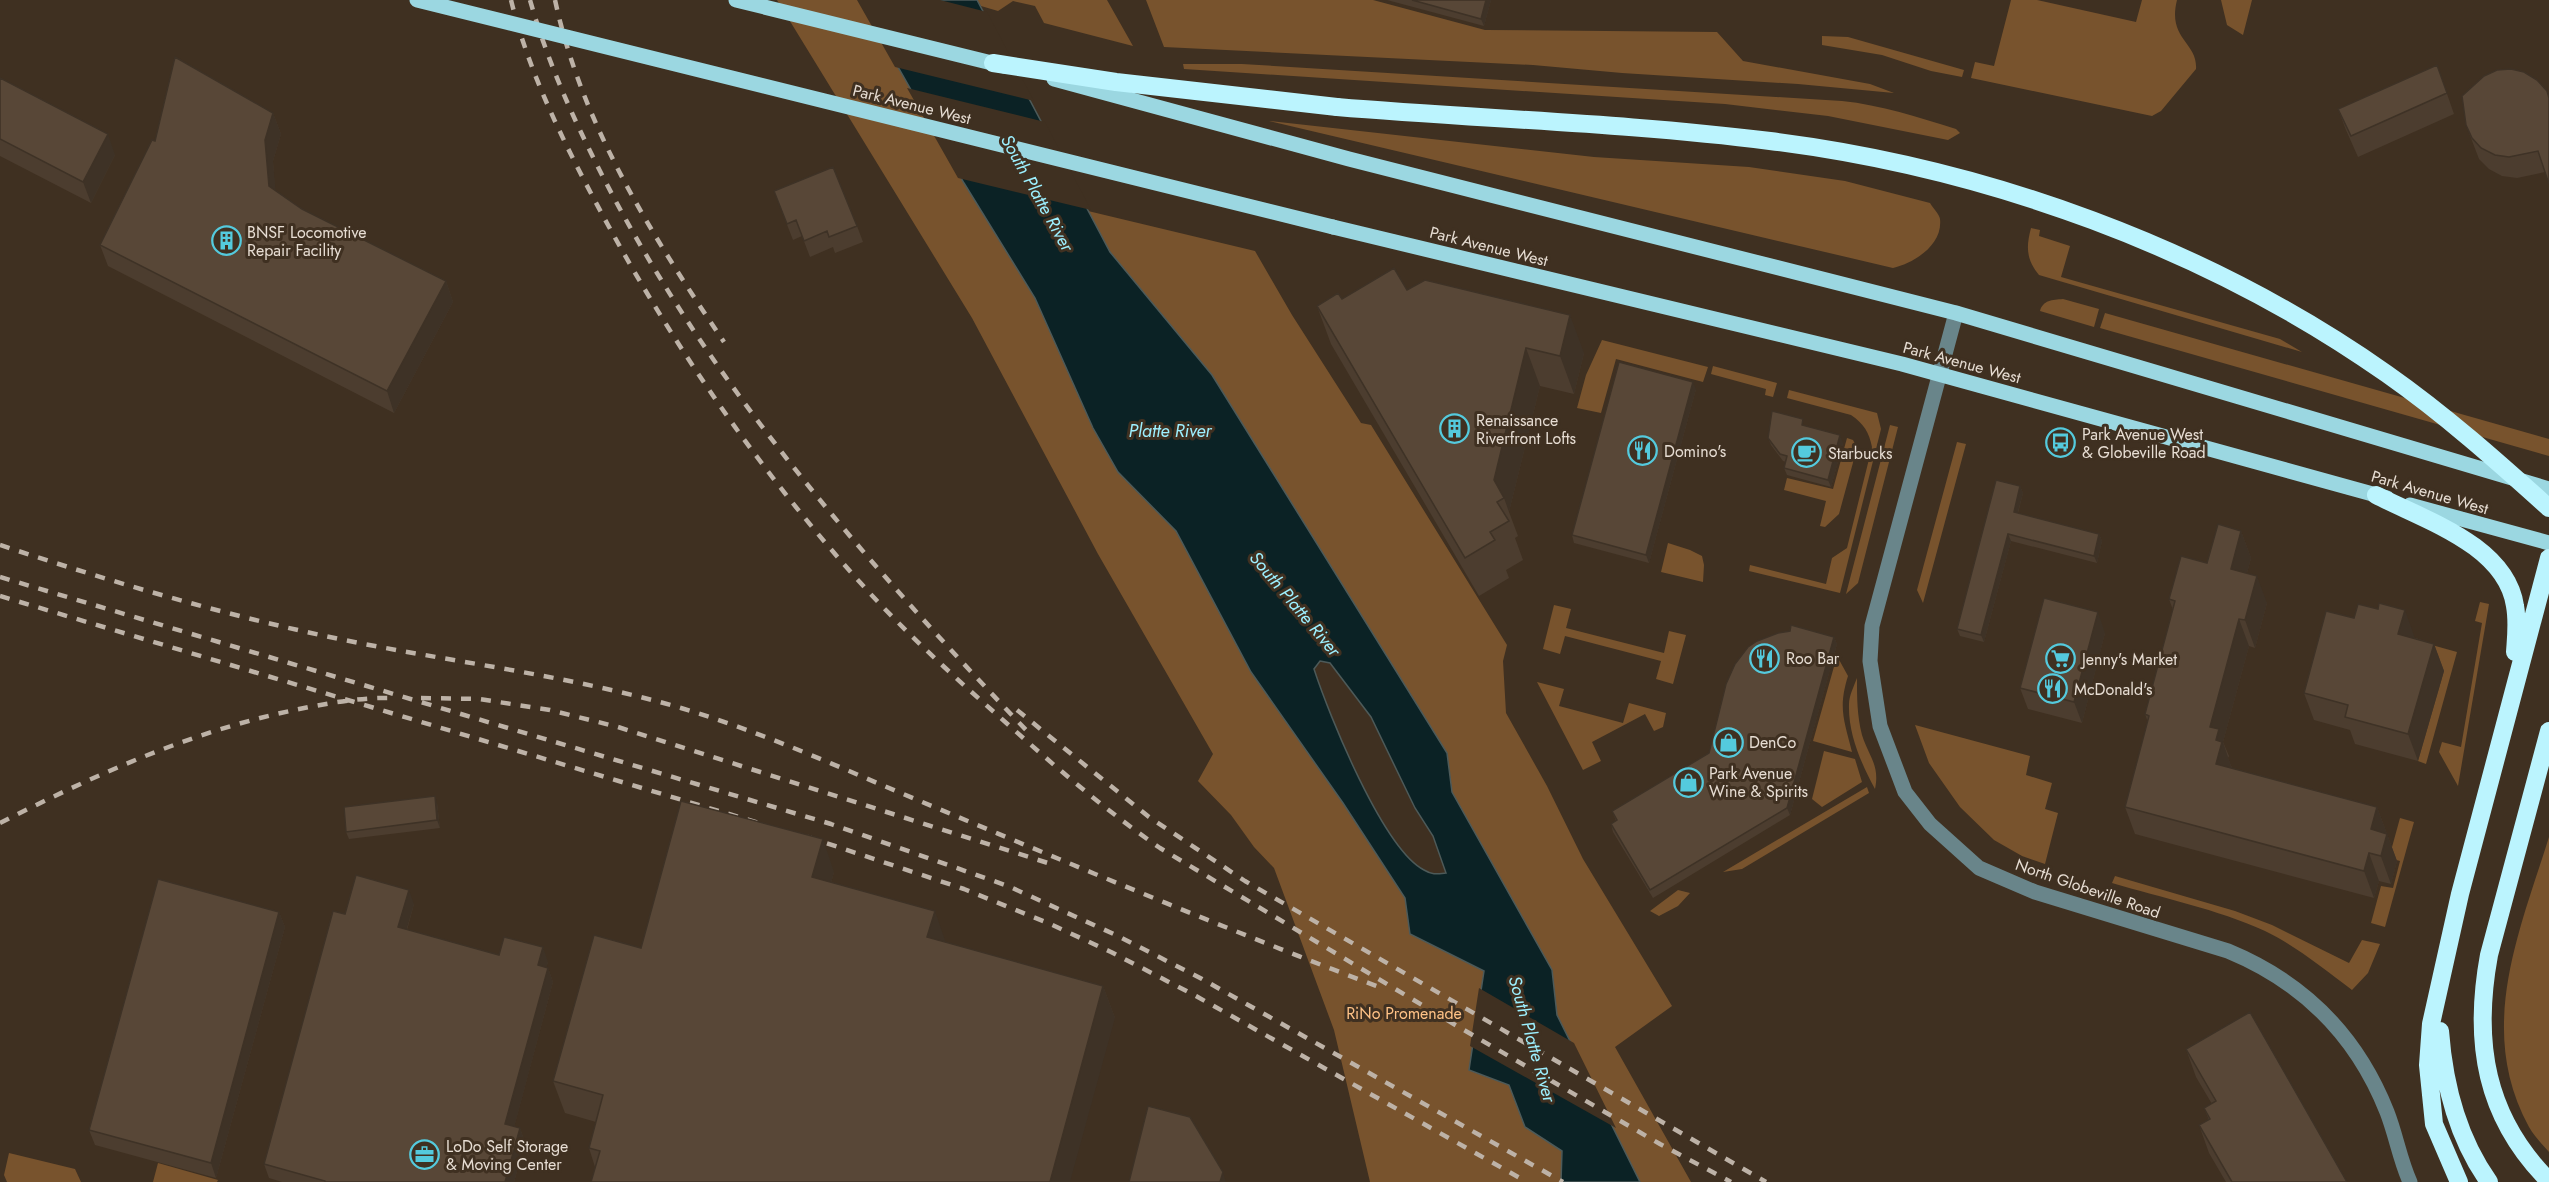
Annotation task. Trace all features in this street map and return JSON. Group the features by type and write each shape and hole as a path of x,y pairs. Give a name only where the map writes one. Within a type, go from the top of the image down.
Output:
{"highway":[{"path":"993,63 1169,88 1337,106 1771,141 1901,163 1972,181 2054,206 2123,231 2195,264 2269,302 2386,373 2435,410 2549,508"},
{"path":"2376,495 2460,538 2487,555 2500,570 2514,599 2517,625 2512,696"},
{"path":"2459,1182 2434,1124 2428,1065 2431,1024 2442,969 2549,558"},
{"path":"2549,731 2483,990 2481,1019 2486,1064 2498,1107 2519,1146 2549,1181"},
{"path":"2511,873 2549,776"},
{"path":"2442,969 2438,1017 2443,1069 2453,1110 2465,1140 2489,1182"}],"main road":[{"name":"Park Avenue West","path":"417,0 1333,227 1940,374 2549,543"},
{"path":"736,0 993,63 1348,159 1956,313 2549,489"}],"street":[{"name":"North Globeville Road","path":"1956,313 1872,626 1870,661 1878,717 1905,792 1930,824 1979,868 2035,892 2228,951 2256,963 2304,994 2345,1038 2375,1087 2388,1113 2410,1182"}],"green space":[{"name":"RiNo Promenade","path":"777,0 860,0 964,183 1035,298 1093,428 1118,472 1176,531 1251,672 1343,803 1405,898 1411,933 1484,971 1469,1070 1509,1085 1525,1127 1562,1151 1561,1182 1370,1182 1334,1030 1274,868 1254,847 1231,815 1198,781 1213,754 1098,554 972,318"},
{"path":"977,0 1107,0 1133,46 1044,23 1035,6 1013,1 998,11 981,6"},
{"path":"1146,0 1373,0 1485,30 1717,32 1743,61 1870,84 1894,93 1533,65 1164,47"},
{"path":"2011,0 2037,0 2136,22 2142,0 2177,0 2176,23 2192,52 2196,69 2161,111 2152,116 1971,78 1975,62 1994,66"},
{"path":"2221,0 2252,0 2243,35 2227,25"},
{"path":"1822,36 1848,37 1964,70 1962,77 1931,71 1882,55 1822,45"},
{"path":"1183,64 1242,64 1842,101 1899,112 1956,129 1960,133 1948,140 1828,116 1725,104 1184,69"},
{"path":"1269,121 1594,157 1749,167 1845,181 1930,203 1940,219 1940,228 1932,245 1918,257 1893,268"},
{"path":"1088,211 1255,251 1292,315 1361,423 1371,425 1507,645 1503,661 1506,713 1547,786 1583,859 1672,1006 1615,1047 1691,1182 1640,1182 1557,1015 1552,970 1452,792 1447,753 1212,375 1110,252"},
{"path":"2031,228 2040,230 2039,236 2070,246 2061,277 2280,339 2302,352 2039,275 2028,253"},
{"path":"2063,299 2099,309 2094,327 2040,311 2046,303"},
{"path":"2105,313 2549,439 2549,456 2100,328"},
{"path":"1602,340 1708,367 1703,382 1616,359 1601,413 1577,408 1586,375"},
{"path":"1713,366 1777,383 1773,397 1765,395 1766,389 1711,374"},
{"path":"1789,390 1877,413 1881,429 1840,593 1749,571 1750,565 1826,584 1832,558 1847,548 1872,447 1865,429 1851,415 1787,398"},
{"path":"1890,425 1898,427 1858,583 1846,594"},
{"path":"1847,438 1853,440 1857,448 1839,514 1825,527 1820,526 1826,501 1784,490 1787,478 1833,489"},
{"path":"1957,442 1966,444 1923,603 1917,590"},
{"path":"1668,543 1702,556 1703,582 1661,572"},
{"path":"2480,602 2489,604 2458,786 2439,752 2442,742 2461,747 2482,623 2475,621"},
{"path":"1554,605 1571,609 1566,628 1664,653 1669,631 1686,635 1673,684 1656,679 1661,661 1565,636 1560,654 1543,649"},
{"path":"2414,640 2457,652 2426,764 2418,761"},
{"path":"1837,656 1848,676 1843,706 1852,752 1813,741"},
{"path":"1857,678 1859,720 1862,735 1875,767 1875,789 1860,759 1849,715 1849,701"},
{"path":"1537,682 1564,689 1559,706 1623,723 1629,703 1666,713 1663,727 1654,731 1645,714 1592,742 1601,761 1583,770"},
{"path":"1915,725 2030,756 2026,775 2052,783 2045,809 2058,813 2045,864 2022,856 1994,840 1960,807 1929,763"},
{"path":"1824,751 1855,759 1862,782 1822,807 1812,799"},
{"path":"1867,787 1869,793 1742,869 1723,872"},
{"path":"2400,818 2414,822 2385,927 2371,923 2381,886 2393,888 2400,861 2389,858"},
{"path":"2549,837 2549,1152 2529,1127 2513,1091 2506,1054 2504,1018 2508,982 2516,945"},
{"path":"2115,876 2235,911 2272,925 2349,963 2362,940 2380,944 2368,973 2352,990 2299,951 2265,931 2209,910 2112,883"},
{"path":"1678,890 1690,893 1678,906 1659,916 1650,911"},
{"path":"9,1153 75,1169 81,1182 7,1182 4,1175"},
{"path":"158,1163 218,1180 217,1182 153,1182"}],"water":[{"name":"Platte River","path":"860,0 977,0 1110,252 1212,375 1447,753 1452,792 1552,970 1557,1015 1640,1182 1561,1182 1562,1151 1525,1127 1509,1085 1469,1070 1484,971 1410,934 1405,898 1343,803 1251,672 1176,531 1118,472 1093,428 1035,298 964,183","holes":["1320,661 1330,663 1371,717 1415,808 1433,836 1446,873 1427,872 1408,857 1375,809 1345,747 1314,669"]}],"pier":[{"path":"857,0 940,0 987,12 1034,101 895,67"},
{"path":"907,88 1045,122 1091,210 958,178"},
{"path":"1479,988 1574,1043 1616,1128 1470,1046"}],"building":[{"path":"1412,0 1486,0 1481,19"},
{"name":"BNSF Locomotive Repair Facility","path":"175,57 273,113 265,140 269,186 302,209 446,281 387,391 100,245 152,140 155,141"},
{"path":"2437,65 2447,93 2351,136 2338,109"},
{"path":"2511,69 2524,72 2537,80 2547,91 2549,98 2549,184 2538,151 2509,157 2495,155 2481,148 2472,138 2466,125 2462,96 2484,76 2497,70"},
{"path":"0,78 108,134 83,182 0,139"},
{"path":"833,167 857,226 829,237 827,231 804,241 796,220 787,224 774,191"},
{"name":"Renaissance Riverfront Lofts","path":"1394,268 1407,290 1425,280 1570,315 1560,356 1526,348 1494,480 1504,498 1497,502 1509,521 1490,532 1495,540 1465,558 1317,306 1338,293 1342,299"},
{"path":"1619,362 1693,382 1646,555 1572,535"},
{"path":"1772,411 1803,419 1802,425 1840,435 1828,480 1784,468 1787,456 1780,454 1768,438"},
{"path":"1996,480 2020,486 2014,512 2099,534 2094,556 2008,534 1981,635 1957,629"},
{"path":"2218,524 2241,531 2231,569 2257,576 2245,620 2239,619 2210,727 2219,729 2216,740 2222,742 2216,764 2377,807 2371,829 2387,834 2381,856 2369,853 2364,871 2125,807 2149,716 2145,714 2175,601 2169,599 2181,556 2207,563"},
{"path":"2044,598 2098,612 2074,702 2020,688"},
{"path":"2379,603 2405,610 2398,634 2434,644 2408,734 2345,717 2348,705 2304,693 2326,611 2354,618 2358,604 2378,609"},
{"path":"1791,625 1834,637 1787,808 1650,890 1611,824 1617,820 1612,811 1709,753 1726,684 1735,664 1748,647 1778,633 1790,631"},
{"path":"435,796 437,820 346,832 344,807"},
{"path":"681,801 823,839 812,877 935,911 927,937 1103,986 1050,1182 591,1182 600,1151 589,1148 603,1095 553,1081 594,935 641,948"},
{"path":"356,875 409,890 398,927 499,955 504,937 543,947 538,965 548,968 505,1124 520,1128 505,1182 325,1182 264,1164 333,911 345,914"},
{"path":"158,879 279,912 211,1163 89,1130"},
{"path":"2250,1012 2347,1182 2232,1182 2199,1125 2210,1119 2204,1108 2216,1101 2186,1049"},
{"path":"1148,1106 1190,1117 1223,1172 1220,1182 1129,1182"}],"railway":[{"path":"511,0 529,58 552,116 608,225 664,321 726,414 793,504 866,589 919,643 974,695 1066,775 1160,848 1457,1026 1660,1144 1731,1182"},
{"path":"530,0 552,66 600,171 642,249 689,324 739,396 849,535 1027,731"},
{"path":"555,0 567,47 583,92 623,179 671,262 724,342"},
{"path":"0,545 133,587 268,623 359,643 601,688 714,718 811,755 1158,900 1379,987"},
{"path":"0,577 831,824 1008,886 1118,936 1202,979 1563,1182"},
{"path":"0,596 759,823"},
{"path":"0,823 105,773 214,731 315,706 354,700 394,698"},
{"path":"421,698 479,699 550,710 618,727 1051,864"},
{"path":"1017,710 1149,817 1245,881 1766,1182"},
{"path":"808,837 964,889 1048,923 1111,952 1196,996 1527,1182"}],"place":[{"name":"BNSF Locomotive Repair Facility","path":"226,241"},
{"name":"Renaissance Riverfront Lofts","path":"1455,429"},
{"name":"Park Avenue West & Globeville Road","path":"2061,443"},
{"name":"Domino's","path":"1643,451"},
{"name":"Starbucks","path":"1807,453"},
{"name":"Roo Bar","path":"1765,658"},
{"name":"Jenny's Market","path":"2061,659"},
{"name":"McDonald's","path":"2053,689"},
{"name":"DenCo","path":"1728,742"},
{"name":"Park Avenue Wine & Spirits","path":"1688,782"},
{"name":"LoDo Self Storage & Moving Center","path":"425,1155"}],"water label":[{"name":"South Platte River","path":"1037,193"},
{"name":"South Platte River","path":"1295,604"},
{"name":"South Platte River","path":"1532,1039"}]}
